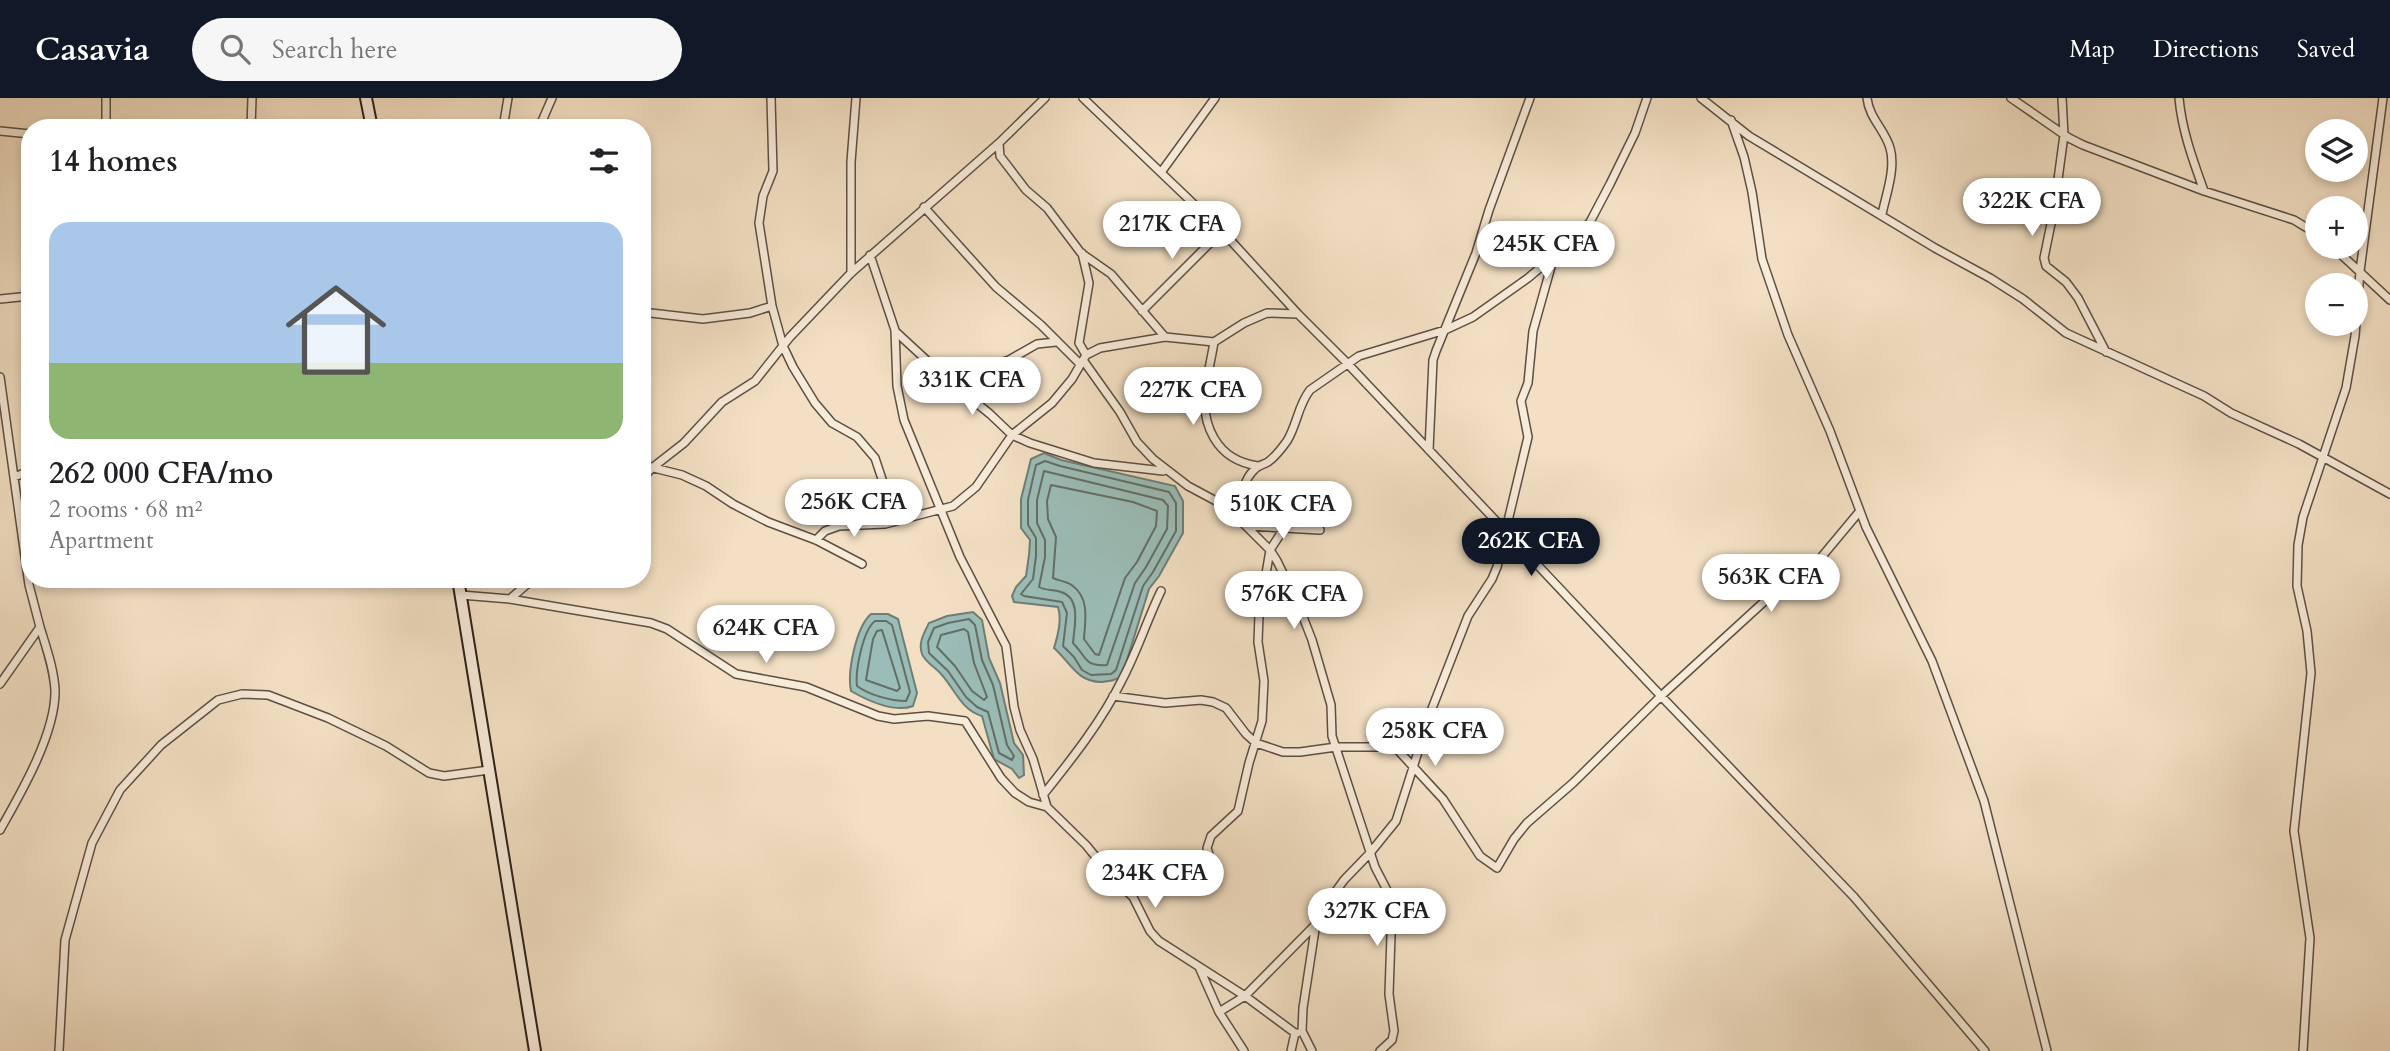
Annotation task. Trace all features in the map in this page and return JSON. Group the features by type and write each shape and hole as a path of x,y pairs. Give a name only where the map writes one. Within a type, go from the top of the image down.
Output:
{"main road":[{"path":"366,98 370,119"},
{"path":"460,588 535,1051"}],"street":[{"path":"106,98 106,119"},
{"path":"251,119 252,98"},
{"path":"504,119 508,98"},
{"path":"544,119 552,98"},
{"path":"771,98 773,172 762,196 759,223 772,306 783,346 793,367 824,415 832,423 857,437 876,458 885,488 885,524"},
{"path":"850,273 851,162 856,98"},
{"path":"652,468 684,443 722,402 755,381 850,273 999,143 1045,98"},
{"path":"1083,98 1222,231 1297,314 1348,363 1854,897 1985,1051"},
{"path":"1162,171 1215,98"},
{"path":"1429,450 1433,360 1476,253 1530,98"},
{"path":"1214,342 1204,398 1204,417 1219,446 1227,455 1249,465 1267,463 1296,425 1310,390 1348,363 1370,352 1445,330 1498,301 1577,237 1598,208 1635,133 1647,98"},
{"path":"1700,98 1749,136 1990,278 2023,299 2066,333 2204,396 2231,413 2322,456 2390,494"},
{"path":"1867,98 1873,119 1890,147 1892,163 1882,214"},
{"path":"2011,98 2064,135 2098,151 2204,191 2294,220 2305,227"},
{"path":"2062,98 2064,135 2044,258 2046,266 2066,282 2078,298 2106,352"},
{"path":"2179,98 2187,146 2204,191"},
{"path":"2303,1051 2310,939 2294,831 2311,673 2307,631 2297,586 2297,558 2303,517 2346,388 2355,336 2360,271 2383,98"},
{"path":"1731,120 1752,192 1762,258 1788,335 1830,431 1859,512 1932,661 1967,751 1990,822 2047,1051"},
{"path":"0,131 21,133"},
{"path":"999,143 1000,156 1012,174 1047,208 1081,253 1111,274 1165,337"},
{"path":"924,207 996,287 1041,325 1056,342 1083,360 1120,412 1137,442 1167,471 1237,517 1270,550 1298,604 1312,640 1328,692 1332,736 1370,853 1390,896 1392,906 1389,994 1394,1031 1392,1040 1380,1051"},
{"path":"1142,311 1222,231"},
{"path":"1081,253 1089,283 1079,343 1083,360"},
{"path":"870,255 895,330 897,386 904,420 960,557 1006,646 1017,719 1033,759 1047,807 1133,897 1150,931 1160,941 1299,1032 1311,1051"},
{"path":"1219,1012 1245,996 1316,923 1344,880 1396,821 1431,711 1468,616 1492,579 1528,437 1521,401 1528,383 1533,331 1554,256"},
{"path":"2346,259 2390,300"},
{"path":"0,299 21,297"},
{"path":"651,313 703,319 750,313 772,306"},
{"path":"816,540 825,531 839,526 885,524 953,506 976,487 1012,435 1052,403 1072,379 1083,360 1110,345 1165,337 1214,342 1244,323 1267,313 1297,314"},
{"path":"895,330 1012,435 1076,459 1167,471"},
{"path":"948,380 1018,356 1037,344 1056,342"},
{"path":"0,377 21,527"},
{"path":"1237,517 1247,480 1258,466"},
{"path":"652,468 682,475 768,522 816,540 862,564"},
{"path":"14,477 21,474"},
{"path":"1113,696 1165,703 1213,702 1226,708 1256,743 1291,752 1336,747 1395,747 1443,799 1480,856 1497,868 1527,823 1573,783 1661,696 1767,599 1814,566 1859,512"},
{"path":"1248,526 1320,530"},
{"path":"1113,878 1161,872 1200,877 1206,874 1211,866 1207,848 1211,836 1238,811 1262,721 1264,694 1258,642 1259,615 1270,550 1285,527"},
{"path":"0,830 14,806 51,724 55,690 30,588"},
{"path":"510,599 523,588"},
{"path":"1036,804 1068,763 1123,680 1161,591"},
{"path":"461,595 510,599 651,623 667,629 736,674 806,687 878,716 894,719 928,716 965,721 1001,778 1015,793 1047,807"},
{"path":"0,684 40,627"},
{"path":"59,1051 65,940 92,843 120,790 161,745 218,700 242,694 268,695 328,718 386,746 429,773 444,776 489,770"},
{"path":"1292,1051 1299,1032 1316,923"},
{"path":"1198,967 1219,1012 1244,1051"}],"water":[{"path":"1044,453 1061,460 1175,486 1183,501 1183,533 1149,589 1122,676 1114,680 1101,682 1086,679 1054,648 1060,622 1058,607 1014,602 1012,596 1026,576 1029,555 1030,540 1021,528 1021,499 1031,459"},
{"path":"973,612 982,620 989,658 1000,683 1014,743 1023,755 1024,775 1019,778 1012,769 994,759 982,716 963,704 922,654 921,642 929,623 947,616"},
{"path":"871,614 888,614 898,619 917,693 913,706 890,707 851,691 850,673 854,650 861,629"}]}
